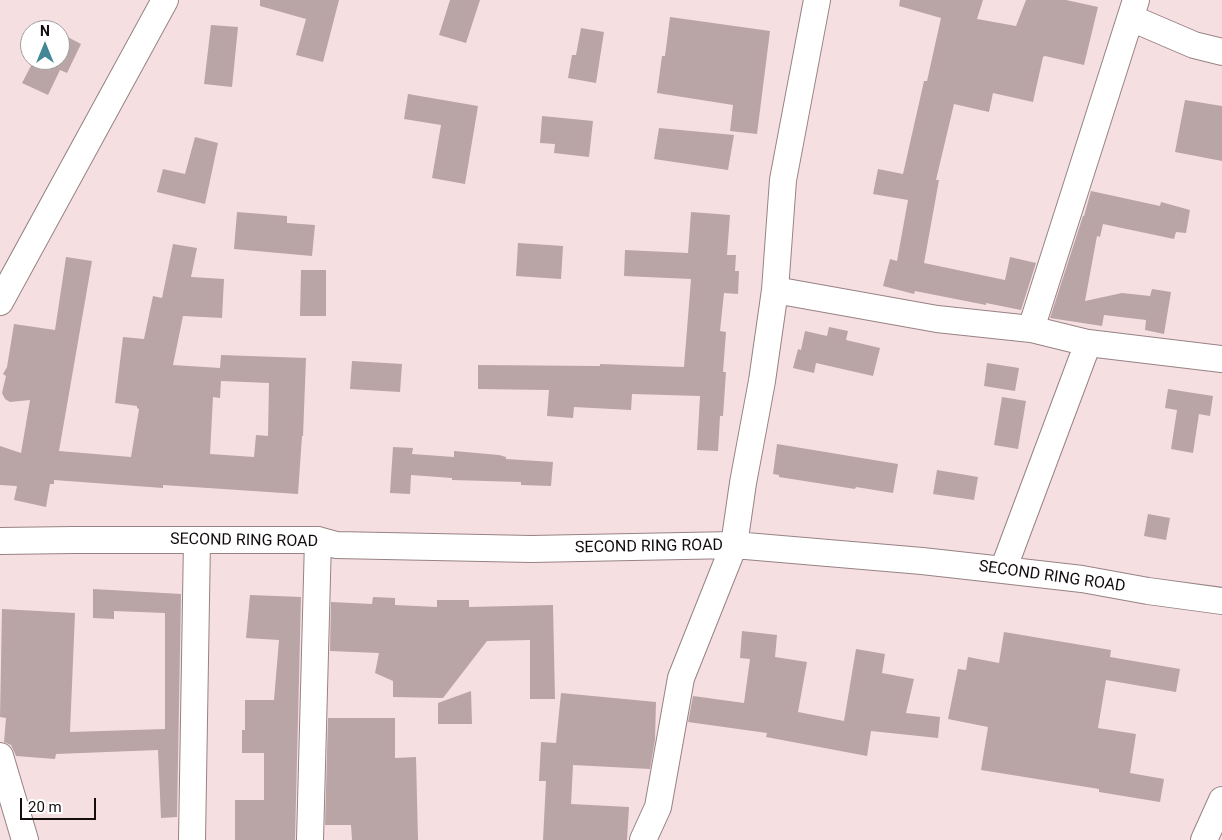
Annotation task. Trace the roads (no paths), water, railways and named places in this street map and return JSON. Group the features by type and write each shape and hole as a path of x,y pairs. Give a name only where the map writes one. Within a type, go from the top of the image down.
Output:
{"street":[{"path":"0,302 165,0"},
{"path":"643,840 658,807 681,678 734,545 775,290 782,180 816,0"},
{"path":"1031,329 1133,9 1194,45 1222,52"},
{"path":"775,290 937,318 1031,329 1088,343 1222,359"},
{"path":"1003,570 1088,343"},
{"path":"192,840 197,540"},
{"path":"310,840 318,540"},
{"name":"SECOND RING ROAD","path":"0,541 318,540 336,545 531,549 734,545 922,561 1082,579 1148,592 1222,601"},
{"path":"0,756 25,840"},
{"path":"1204,840 1222,800"}]}
